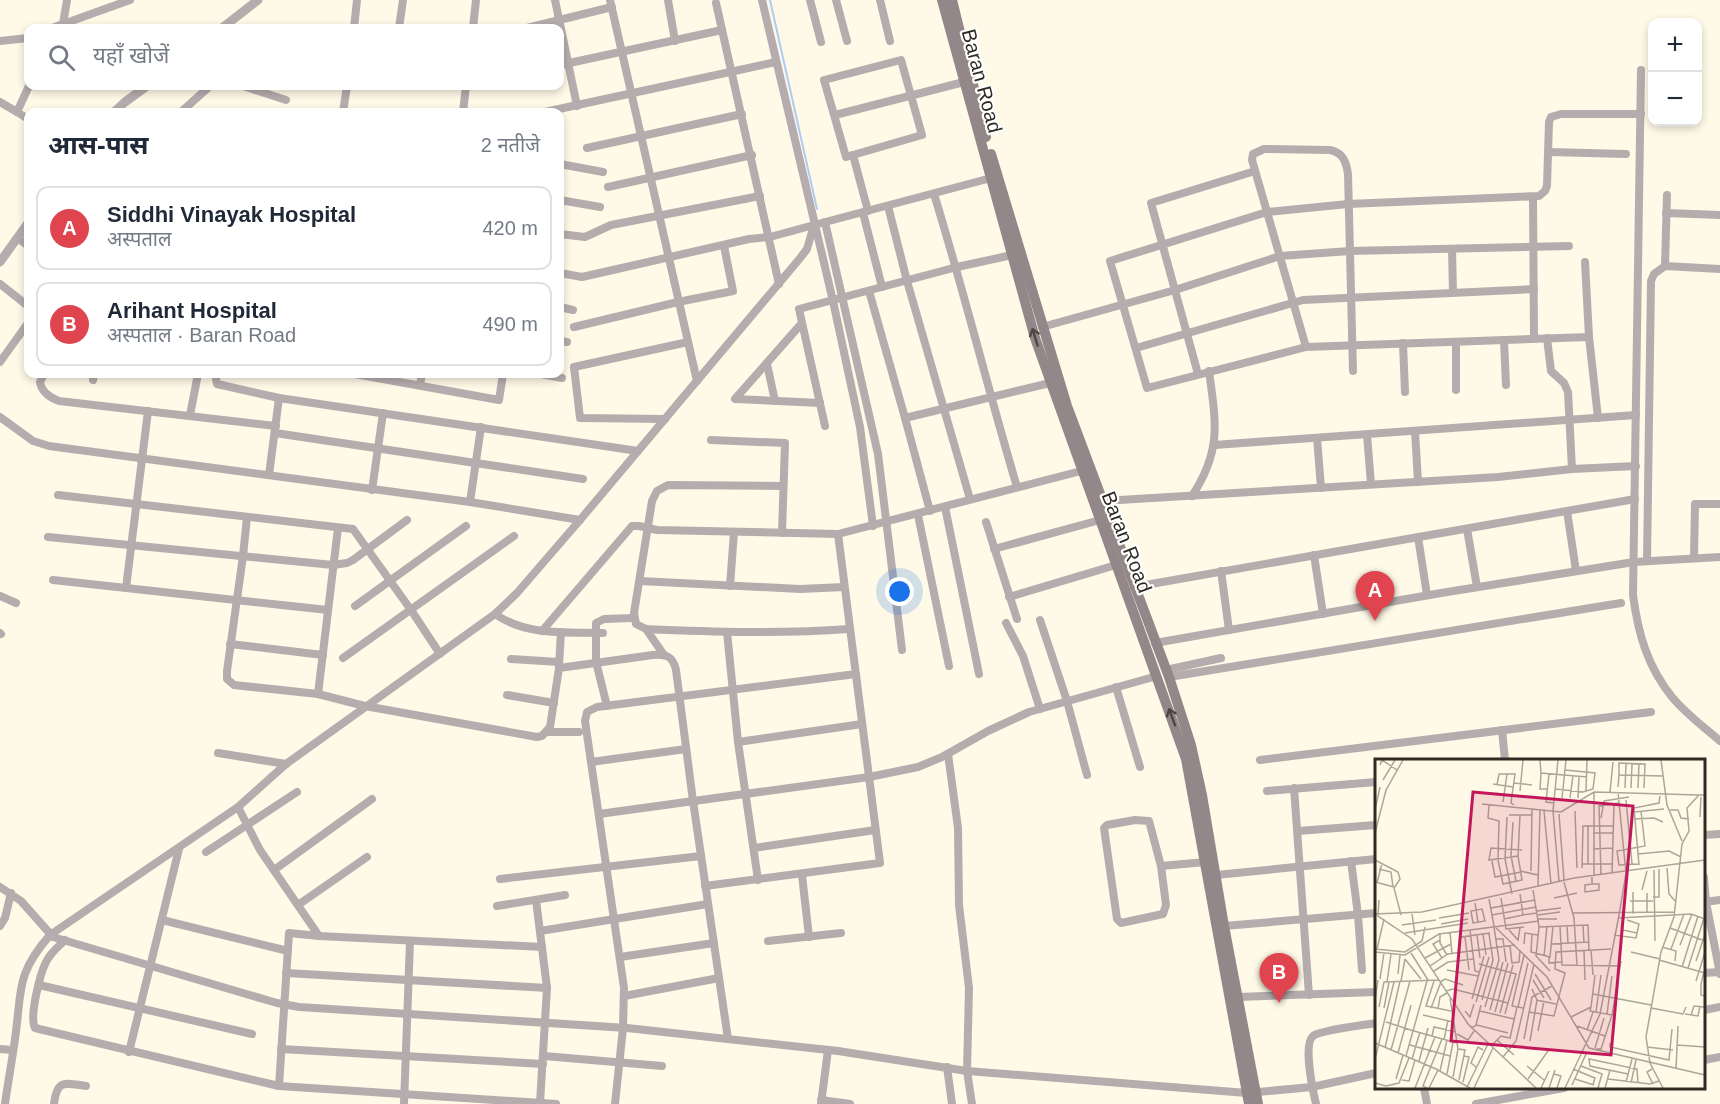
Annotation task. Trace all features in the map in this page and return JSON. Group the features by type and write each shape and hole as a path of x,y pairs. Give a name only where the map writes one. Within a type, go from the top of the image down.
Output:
{"main road":[{"name":"Baran Road","path":"942,0 964,82 1066,406 1103,501 1164,674 1186,759 1253,1098"},
{"name":"Baran Road","path":"952,0 1012,255 1035,338 1116,565 1183,715 1198,771 1238,997 1253,1098"}],"street":[{"path":"57,24 65,0"},
{"path":"64,24 130,0"},
{"path":"227,24 258,0"},
{"path":"354,24 357,0"},
{"path":"400,24 403,0"},
{"path":"473,24 476,0"},
{"path":"555,0 559,22"},
{"path":"668,0 675,40"},
{"path":"762,0 833,301 860,427 873,526"},
{"path":"810,0 821,42"},
{"path":"836,0 847,40"},
{"path":"880,0 890,41"},
{"path":"716,3 752,155 779,284"},
{"path":"548,24 611,4 697,381"},
{"path":"577,106 564,65 722,30"},
{"path":"0,41 24,38"},
{"path":"901,60 912,96 922,135 846,157 824,80 901,60"},
{"path":"564,108 776,62"},
{"path":"1641,70 1633,595 1638,629 1652,666 1673,698 1720,741"},
{"path":"835,115 964,82"},
{"path":"17,112 27,90"},
{"path":"118,108 142,90"},
{"path":"185,108 206,90"},
{"path":"255,90 286,100"},
{"path":"344,108 346,90"},
{"path":"463,108 466,90"},
{"path":"0,102 24,116"},
{"path":"586,148 742,114"},
{"path":"1589,337 1306,347 1147,388 1110,261 1267,212 1348,204 1533,198 1543,194 1547,186 1549,122 1554,116 1641,114"},
{"path":"1306,347 1291,302 1252,160 1253,154 1264,149 1330,150 1338,152 1344,158 1347,166 1353,371"},
{"path":"1549,152 1626,154"},
{"path":"608,187 752,155"},
{"path":"853,155 882,287"},
{"path":"564,165 603,172"},
{"path":"1198,374 1151,202 1255,171"},
{"path":"564,274 582,277 749,239 770,237 994,177"},
{"path":"933,194 957,267 990,399 1017,487"},
{"path":"1665,266 1667,195"},
{"path":"564,234 585,237 611,225 760,196"},
{"path":"1533,198 1534,338"},
{"path":"564,201 600,207"},
{"path":"888,206 943,410 970,499"},
{"path":"1666,213 1720,215"},
{"path":"825,222 878,454 902,650"},
{"path":"5,1104 18,998 23,977 38,949 50,935 238,807 286,764 495,614 517,593 580,520 779,284 807,249 814,225"},
{"path":"1,257 24,230"},
{"path":"18,238 24,243"},
{"path":"574,327 732,291 724,246"},
{"path":"1042,327 1175,290 1280,256 1350,251 1569,246"},
{"path":"1452,249 1453,292"},
{"path":"825,426 799,309 957,267 1012,255"},
{"path":"1585,262 1589,337 1598,418"},
{"path":"1647,561 1651,281 1653,274 1665,266 1720,269"},
{"path":"0,284 24,303"},
{"path":"1136,348 1291,302 1352,296 1534,289"},
{"path":"869,291 930,511"},
{"path":"564,308 573,310"},
{"path":"802,323 735,399 820,403"},
{"path":"0,362 24,329"},
{"path":"1547,338 1551,371 1567,388 1572,469"},
{"path":"1504,340 1506,385"},
{"path":"665,419 580,418 574,367 688,342"},
{"path":"1456,342 1456,390"},
{"path":"1403,343 1405,392"},
{"path":"767,364 775,401"},
{"path":"1192,496 1204,475 1214,445 1215,414 1209,371"},
{"path":"43,378 40,385 55,399 190,415 378,448 583,479"},
{"path":"190,415 197,378"},
{"path":"216,378 217,384 279,398 638,451"},
{"path":"379,378 499,400 502,378"},
{"path":"420,385 421,378"},
{"path":"905,418 1050,383"},
{"path":"269,475 279,398"},
{"path":"126,588 148,411"},
{"path":"372,490 383,413"},
{"path":"1214,445 1636,415"},
{"path":"0,417 33,441 43,445 470,502 580,520"},
{"path":"470,502 481,427"},
{"path":"1415,431 1418,482"},
{"path":"1367,435 1371,484"},
{"path":"1317,438 1321,488"},
{"path":"711,440 785,443 782,533"},
{"path":"1103,501 1498,477 1572,469 1636,466"},
{"path":"542,631 627,529 635,526 657,530 838,534 1081,471"},
{"path":"783,486 668,485 657,491 652,501 634,618 637,626 646,629 727,632 849,629"},
{"path":"58,495 353,530 440,654"},
{"path":"1134,587 1635,500"},
{"path":"1694,558 1695,504 1720,504"},
{"path":"945,507 979,674"},
{"path":"1567,511 1576,572"},
{"path":"918,515 949,666"},
{"path":"247,517 226,676 231,684 318,694 365,706 542,736 547,732 552,721 561,632"},
{"path":"48,537 333,565 347,563 368,550 406,519"},
{"path":"994,549 1100,520"},
{"path":"986,522 1017,620"},
{"path":"354,606 466,526"},
{"path":"318,694 338,528"},
{"path":"1467,529 1477,587"},
{"path":"730,586 734,532"},
{"path":"705,886 880,863 838,534"},
{"path":"343,658 514,536"},
{"path":"1418,537 1427,595"},
{"path":"1314,555 1323,614"},
{"path":"1155,644 1427,595 1634,562 1720,557"},
{"path":"1009,597 1116,565"},
{"path":"1221,571 1229,630"},
{"path":"53,580 328,610"},
{"path":"640,581 800,589 844,587"},
{"path":"0,596 16,603"},
{"path":"1164,674 1621,603"},
{"path":"495,614 512,624 542,631 599,633"},
{"path":"607,706 596,662 599,633 596,624 604,619 634,618"},
{"path":"1040,620 1067,701 1088,775"},
{"path":"1006,622 1023,656 1040,709"},
{"path":"646,629 664,655"},
{"path":"727,632 738,742 758,880"},
{"path":"230,644 323,655"},
{"path":"511,659 559,665 664,655 671,658 675,664 728,1039"},
{"path":"599,814 869,777 918,767 948,754 988,730 1019,716 1221,658"},
{"path":"615,1104 624,996 586,714 591,709 607,706 856,674"},
{"path":"1116,687 1140,767"},
{"path":"507,695 554,703"},
{"path":"1260,760 1651,712"},
{"path":"738,742 862,724"},
{"path":"1502,730 1505,759"},
{"path":"547,732 579,732"},
{"path":"591,762 686,749"},
{"path":"218,753 286,764"},
{"path":"948,754 958,828 959,905 969,988 967,1071 972,1104"},
{"path":"1267,791 1375,782"},
{"path":"1294,788 1309,995"},
{"path":"206,852 297,792"},
{"path":"274,870 372,799"},
{"path":"238,807 260,850 319,936"},
{"path":"1135,820 1149,821 1161,866 1166,905 1163,914 1121,923 1117,919 1104,828 1107,825 1135,820"},
{"path":"1298,831 1375,825"},
{"path":"754,848 875,830"},
{"path":"1705,836 1720,834"},
{"path":"129,1052 179,849"},
{"path":"500,879 701,856"},
{"path":"298,905 367,857"},
{"path":"1216,875 1375,859"},
{"path":"1351,861 1362,970"},
{"path":"1161,866 1206,862"},
{"path":"802,875 809,937"},
{"path":"0,887 11,893 50,935 283,1004 407,1015 623,1028 828,1050 967,1071 1253,1098 1375,1073"},
{"path":"0,926 5,918 11,893"},
{"path":"497,906 565,895"},
{"path":"536,900 547,988 540,1103"},
{"path":"1720,900 1705,902 1720,973"},
{"path":"540,931 708,904"},
{"path":"1224,926 1375,913"},
{"path":"162,920 288,951"},
{"path":"279,1086 283,1004 290,933 542,947"},
{"path":"768,941 841,933"},
{"path":"65,940 44,964 32,1017 35,1028 279,1086 556,1104"},
{"path":"404,1104 410,941"},
{"path":"620,957 714,943"},
{"path":"286,973 547,988"},
{"path":"624,996 719,978"},
{"path":"39,985 252,1034"},
{"path":"1238,997 1375,992"},
{"path":"1705,1010 1720,1007"},
{"path":"1316,1104 1308,1047 1313,1036 1375,1023"},
{"path":"0,1049 13,1050"},
{"path":"281,1049 619,1062 662,1066"},
{"path":"828,1050 821,1102 850,1104"},
{"path":"1705,1060 1720,1057"},
{"path":"947,1067 952,1104"},
{"path":"54,1104 56,1090 60,1085 66,1083 86,1086"},
{"path":"1425,1089 1427,1104"},
{"path":"1512,1089 1514,1097"},
{"path":"1476,1104 1558,1089"}],"waterway":[{"path":"770,0 817,209"}],"place":[{"name":"Siddhi Vinayak Hospital","path":"1375,621"},
{"name":"Arihant Hospital","path":"1279,1003"}]}
